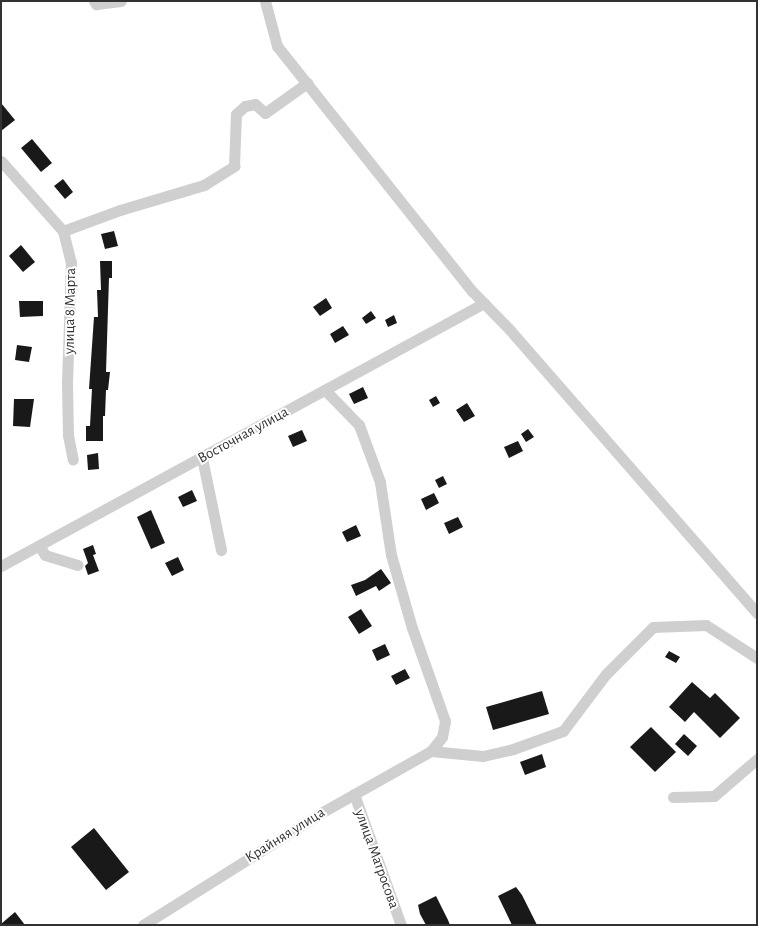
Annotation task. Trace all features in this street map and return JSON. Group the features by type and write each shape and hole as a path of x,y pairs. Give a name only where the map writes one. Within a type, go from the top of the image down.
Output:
{"street":[{"path":"94,1 96,4 121,1"},
{"path":"265,1 277,46 307,84 484,303 757,613"},
{"path":"62,231 133,206 204,185 234,166 236,114 245,106 255,104 265,113 307,84"},
{"name":"улица 8 Марта","path":"1,161 62,231 72,262 68,435 73,460"},
{"name":"Восточная улица","path":"1,566 40,547 484,303"},
{"path":"325,390 359,425 380,482 391,555 412,628 445,721 442,737 430,751"},
{"path":"202,458 221,550"},
{"path":"40,547 45,555 78,565"},
{"path":"430,751 483,756 513,749 563,731 606,674 654,627 706,625 757,660"},
{"name":"Крайняя улица","path":"143,925 354,794 430,751"},
{"path":"673,797 714,796 757,758"},
{"name":"улица Матросова","path":"354,794 401,925"}],"building":[{"path":"1,103 15,120 1,131"},
{"path":"32,139 52,163 41,172 21,148"},
{"path":"63,179 73,192 65,199 54,186"},
{"path":"114,231 118,246 105,249 101,234"},
{"path":"21,245 35,262 23,272 9,256"},
{"path":"100,261 112,261 112,278 109,278 106,372 110,372 108,390 106,390 105,416 103,416 103,441 86,441 86,426 90,426 92,389 89,389 94,317 98,317 97,290 101,290"},
{"path":"326,298 332,308 320,316 313,307"},
{"path":"19,301 43,301 43,316 20,317"},
{"path":"371,311 376,318 366,324 362,318"},
{"path":"394,315 397,323 388,327 385,320"},
{"path":"343,326 349,335 335,343 330,334"},
{"path":"17,345 32,347 29,362 15,360"},
{"path":"363,387 368,398 354,404 349,394"},
{"path":"436,396 440,403 433,407 429,400"},
{"path":"14,399 34,399 30,427 13,426"},
{"path":"467,403 475,416 464,422 456,410"},
{"path":"528,429 534,437 526,442 521,434"},
{"path":"302,430 307,441 293,447 288,436"},
{"path":"518,441 523,451 509,458 504,447"},
{"path":"98,453 99,469 88,470 87,455"},
{"path":"443,476 447,484 439,488 435,480"},
{"path":"192,490 197,501 183,507 178,497"},
{"path":"434,493 439,503 426,510 421,499"},
{"path":"151,510 165,543 151,549 137,517"},
{"path":"458,517 463,527 449,534 444,523"},
{"path":"356,525 361,536 347,542 342,532"},
{"path":"93,545 96,554 93,555 99,571 88,575 85,566 88,563 83,549"},
{"path":"178,557 184,570 172,576 165,563"},
{"path":"381,569 391,583 379,591 376,586 356,596 351,585 365,580"},
{"path":"361,609 372,626 359,634 348,617"},
{"path":"385,644 390,655 377,661 372,650"},
{"path":"669,651 680,657 676,663 665,657"},
{"path":"405,669 410,678 396,685 391,676"},
{"path":"692,682 710,698 715,693 740,718 720,738 694,712 685,722 669,707"},
{"path":"542,691 549,714 493,730 486,707"},
{"path":"651,727 676,752 655,772 630,747"},
{"path":"684,734 697,746 688,756 675,744"},
{"path":"542,754 546,767 525,775 520,762"},
{"path":"94,828 129,872 106,890 71,847"},
{"path":"516,887 522,895 537,925 512,925 498,896"},
{"path":"436,896 450,925 426,925 420,914 418,905"},
{"path":"15,912 25,925 1,925 1,924"}]}
